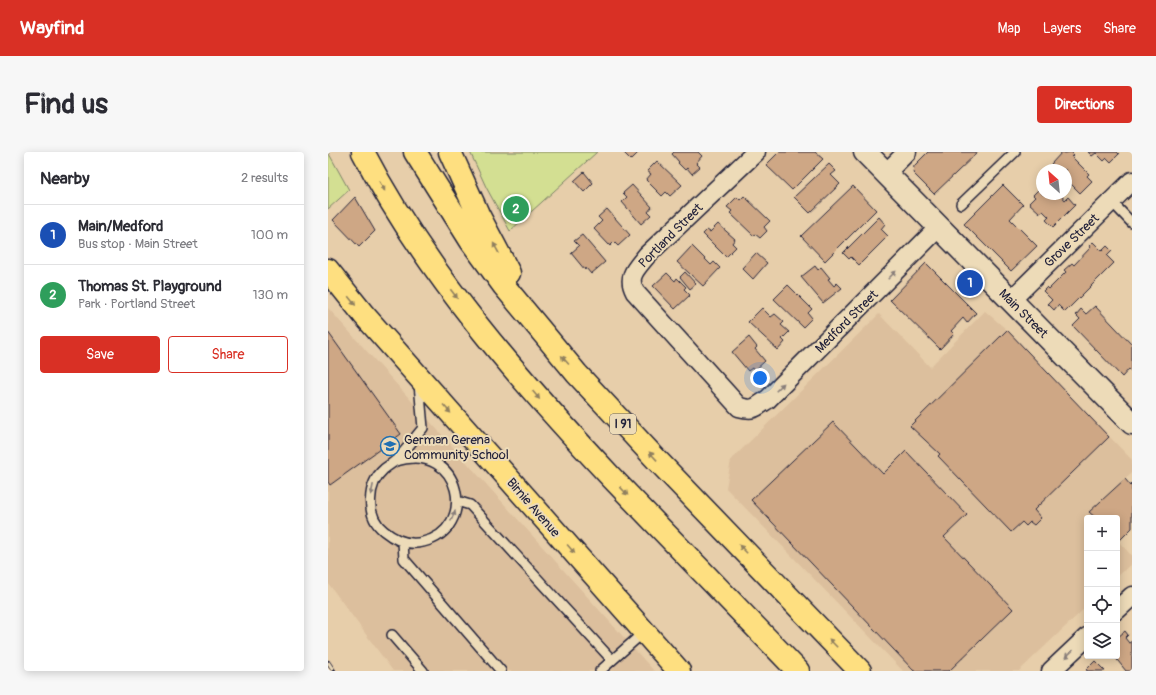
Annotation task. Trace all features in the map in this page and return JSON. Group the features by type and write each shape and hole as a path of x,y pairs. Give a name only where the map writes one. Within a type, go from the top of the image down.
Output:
{"main road":[{"path":"363,152 388,198 432,263 470,315 506,360 584,448 798,671"},
{"name":"I 91","path":"415,152 471,241 504,286 541,332 620,422 860,671"},
{"path":"450,152 491,240 541,332"},
{"name":"Main Street","path":"865,152 1132,423"},
{"name":"Birnie Avenue","path":"328,270 364,315 679,671"}],"street":[{"name":"Portland Street","path":"749,410 739,407 723,391 635,292 631,284 633,274 647,255 756,152"},
{"path":"886,173 907,152"},
{"name":"Grove Street","path":"1011,300 1132,181"},
{"name":"Medford Street","path":"749,410 768,399 939,227"},
{"path":"1120,607 1132,596"},
{"path":"1051,671 1084,641"}],"lane":[{"path":"961,204 1015,152"},
{"path":"1111,201 1132,223"},
{"path":"396,461 423,428 418,376"},
{"path":"406,457 422,457 434,462 446,471 455,486 457,501 456,511 449,525 440,535 422,542 403,542 392,538 380,528 374,519 370,504 371,489 374,481 383,469 406,457"},
{"path":"457,501 470,505 612,660"},
{"path":"403,542 404,559 501,671"},
{"path":"600,671 644,632"},
{"path":"392,635 423,671"}],"shaded area":[{"name":"German Gerena Community School","path":"328,308 654,671 393,671 328,583"},
{"path":"985,311 1007,330 1132,460 1132,472 1090,511 1093,515 1084,515 1084,609 1019,671 903,671 726,488 731,460 879,314 930,367"},
{"path":"1120,543 1132,556 1132,563 1120,574"}],"green space":[{"path":"328,152 349,190 328,209"},
{"path":"470,152 597,152 510,231 486,187"}],"building":[{"path":"623,152 639,152 631,160"},
{"path":"674,152 698,152 702,156 696,163 700,167 692,174 687,168 685,170 672,154"},
{"path":"779,152 815,152 823,159 792,190 766,165"},
{"path":"928,152 978,152 934,194 913,173 914,166"},
{"path":"1062,152 1071,152 1074,155 1072,157 1089,174 1087,176 1092,181 1080,193 1072,185 1072,164 1051,164"},
{"path":"1088,152 1117,152 1119,154 1111,162 1107,158 1104,161 1096,153 1092,156"},
{"path":"657,161 682,185 670,196 666,192 662,196 646,180 651,174 647,171"},
{"path":"829,164 836,171 831,175 840,184 810,213 794,197"},
{"path":"584,172 593,183 584,192 574,181"},
{"path":"632,185 652,207 648,212 651,215 641,224 622,202 627,197 623,193"},
{"path":"1003,185 1023,205 1010,219 1037,246 1011,271 964,224"},
{"path":"853,186 876,210 825,261 801,236"},
{"path":"1036,192 1036,200 1071,200 1075,205 1053,227 1046,220 1049,217 1043,211 1040,213 1029,203 1035,197 1033,195"},
{"path":"744,196 770,221 764,227 767,231 760,238 755,234 754,236 730,213 732,211 727,207 737,197 740,200"},
{"path":"355,197 375,231 359,247 333,220"},
{"path":"607,209 630,235 618,246 614,242 610,246 594,229 602,221 598,217"},
{"path":"879,217 885,224 881,229 888,236 859,265 851,257 849,259 843,253"},
{"path":"718,224 735,239 732,243 736,247 726,257 703,234 707,230 710,232"},
{"path":"582,235 605,262 591,274 586,268 585,270 571,253 579,246 574,241"},
{"path":"1093,242 1102,251 1107,246 1112,251 1107,256 1114,263 1065,312 1058,305 1054,310 1048,304 1052,300 1043,291 1047,287 1049,289 1066,272 1064,270 1072,263 1074,265 1091,247 1089,246"},
{"path":"692,246 711,265 714,262 720,268 703,286 677,262"},
{"path":"756,253 767,263 753,279 742,268"},
{"path":"926,263 976,313 967,323 963,318 951,331 954,334 940,349 890,300"},
{"path":"815,266 818,270 821,267 830,278 828,279 834,286 837,283 842,288 823,303 801,277"},
{"path":"685,272 696,284 690,289 680,277"},
{"path":"667,273 675,281 677,278 686,287 684,289 690,295 675,309 653,286"},
{"path":"788,285 812,309 808,313 812,318 803,327 774,299"},
{"path":"1095,306 1132,345 1132,372 1129,369 1122,377 1073,326 1080,319 1076,315 1081,309 1086,314"},
{"path":"762,308 771,317 775,314 784,322 781,325 789,332 782,339 785,342 778,350 748,322"},
{"path":"1007,330 1109,437 1034,510 1041,518 1034,525 1030,522 1026,526 1022,522 1011,532 938,456 940,454 910,426"},
{"path":"328,332 401,434 330,485 328,482"},
{"path":"749,337 757,347 755,349 765,361 754,371 752,368 748,371 732,352"},
{"path":"833,422 883,474 906,451 967,515 944,537 1013,609 949,671 914,671 751,500"},
{"path":"1125,479 1131,486 1132,484 1132,528 1120,540 1120,515 1092,515 1089,512"},
{"path":"1125,631 1128,635 1125,638 1129,643 1132,641 1132,671 1126,671 1116,659 1120,659 1120,635"},
{"path":"1095,661 1105,671 1086,670"}],"railway":[{"path":"328,662 334,671"}],"place":[{"name":"Thomas St. Playground","path":"516,209"},
{"name":"Main/Medford","path":"970,283"},
{"name":"German Gerena Community School","path":"390,446"}]}
